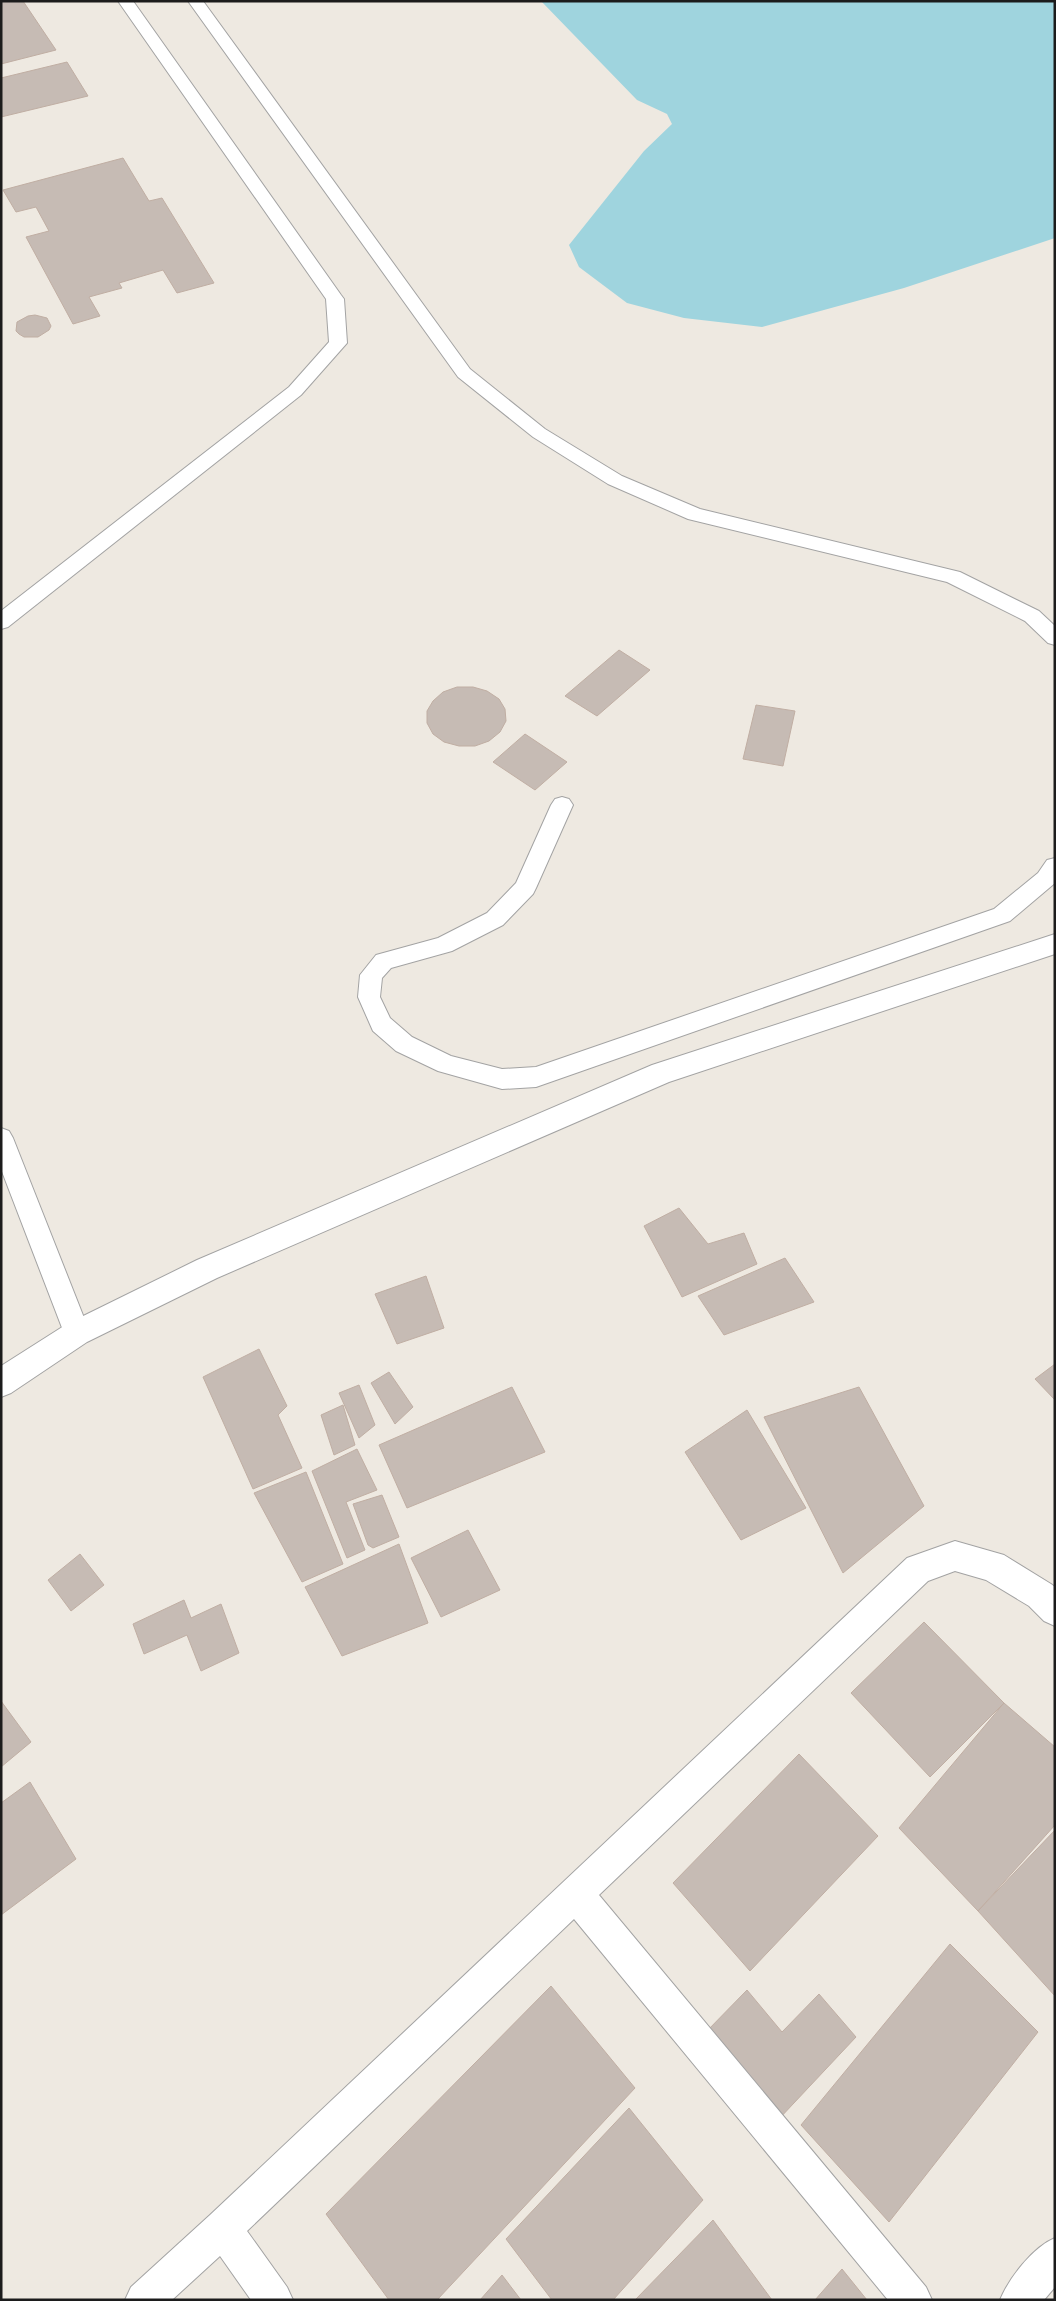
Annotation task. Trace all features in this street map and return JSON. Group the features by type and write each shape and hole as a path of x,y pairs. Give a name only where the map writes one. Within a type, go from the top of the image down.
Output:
{"street":[{"path":"1,1383 77,1333 207,1268 661,1073 1055,944"},
{"path":"144,2300 223,2228 918,1569 955,1556 993,1566 1040,1595 1055,1610"},
{"path":"576,1893 913,2300"},
{"path":"223,2228 274,2300"},
{"path":"1019,2300 1055,2257"}],"lane":[{"path":"1,622 295,391 338,343 335,299 125,1"},
{"path":"195,1 464,373 539,433 615,480 695,514 952,577 1032,616 1055,638"},
{"path":"562,805 525,888 496,919 444,945 384,961 371,975 369,997 381,1024 404,1044 446,1064 502,1079 536,1077 1002,914 1046,879 1055,866"},
{"path":"1,1138 77,1333"}],"water":[{"path":"541,1 1055,1 1055,238 904,288 762,327 684,318 627,303 579,267 569,245 644,151 672,124 667,114 637,100"}],"building":[{"path":"1,1 23,1 56,50 1,64"},
{"path":"67,62 88,96 1,117 1,78"},
{"path":"123,158 149,201 162,198 214,283 177,293 163,270 119,283 122,288 89,297 100,316 73,324 26,237 49,231 36,207 16,212 3,190"},
{"path":"35,315 47,318 51,326 49,330 38,337 24,337 16,331 17,322 28,316"},
{"path":"619,650 650,670 597,716 565,696"},
{"path":"457,687 473,687 487,691 499,699 505,709 506,721 500,732 489,741 475,746 459,746 444,742 433,734 427,723 427,711 433,701 443,692"},
{"path":"756,705 795,711 783,766 743,759"},
{"path":"525,734 567,762 535,790 493,762"},
{"path":"679,1208 708,1244 744,1233 757,1264 682,1297 644,1226"},
{"path":"785,1258 814,1302 724,1335 698,1296"},
{"path":"426,1276 444,1328 397,1344 375,1294"},
{"path":"259,1349 287,1406 278,1415 302,1468 253,1489 203,1377"},
{"path":"1055,1364 1055,1400 1035,1379"},
{"path":"389,1372 413,1407 395,1424 371,1383"},
{"path":"359,1385 375,1425 359,1438 339,1393"},
{"path":"512,1387 545,1452 407,1508 379,1445"},
{"path":"859,1387 924,1506 843,1573 764,1417"},
{"path":"343,1405 355,1445 334,1455 321,1415"},
{"path":"747,1410 806,1508 741,1540 685,1452"},
{"path":"357,1449 377,1490 346,1502 365,1550 347,1558 312,1471"},
{"path":"306,1472 343,1564 302,1582 254,1493"},
{"path":"382,1495 399,1537 373,1548 368,1545 353,1504"},
{"path":"468,1530 500,1590 441,1617 411,1558"},
{"path":"399,1544 428,1623 342,1656 305,1587"},
{"path":"80,1554 104,1585 71,1611 48,1580"},
{"path":"184,1600 191,1618 221,1604 239,1653 201,1671 187,1635 144,1654 133,1624"},
{"path":"924,1622 1004,1703 930,1777 851,1693"},
{"path":"1,1701 31,1742 1,1767"},
{"path":"1004,1703 1055,1747 1055,1825 978,1911 899,1828"},
{"path":"799,1754 878,1836 750,1971 673,1883"},
{"path":"30,1782 76,1859 1,1915 1,1803"},
{"path":"1055,1830 1055,1996 978,1911"},
{"path":"950,1944 1038,2032 889,2222 801,2125"},
{"path":"551,1986 635,2088 437,2300 389,2300 326,2214"},
{"path":"747,1990 782,2032 819,1994 856,2037 778,2120 706,2032"},
{"path":"629,2108 703,2200 613,2300 552,2300 506,2239"},
{"path":"713,2220 772,2300 635,2300"},
{"path":"842,2269 867,2300 815,2300"},
{"path":"502,2275 521,2300 480,2300"}]}
